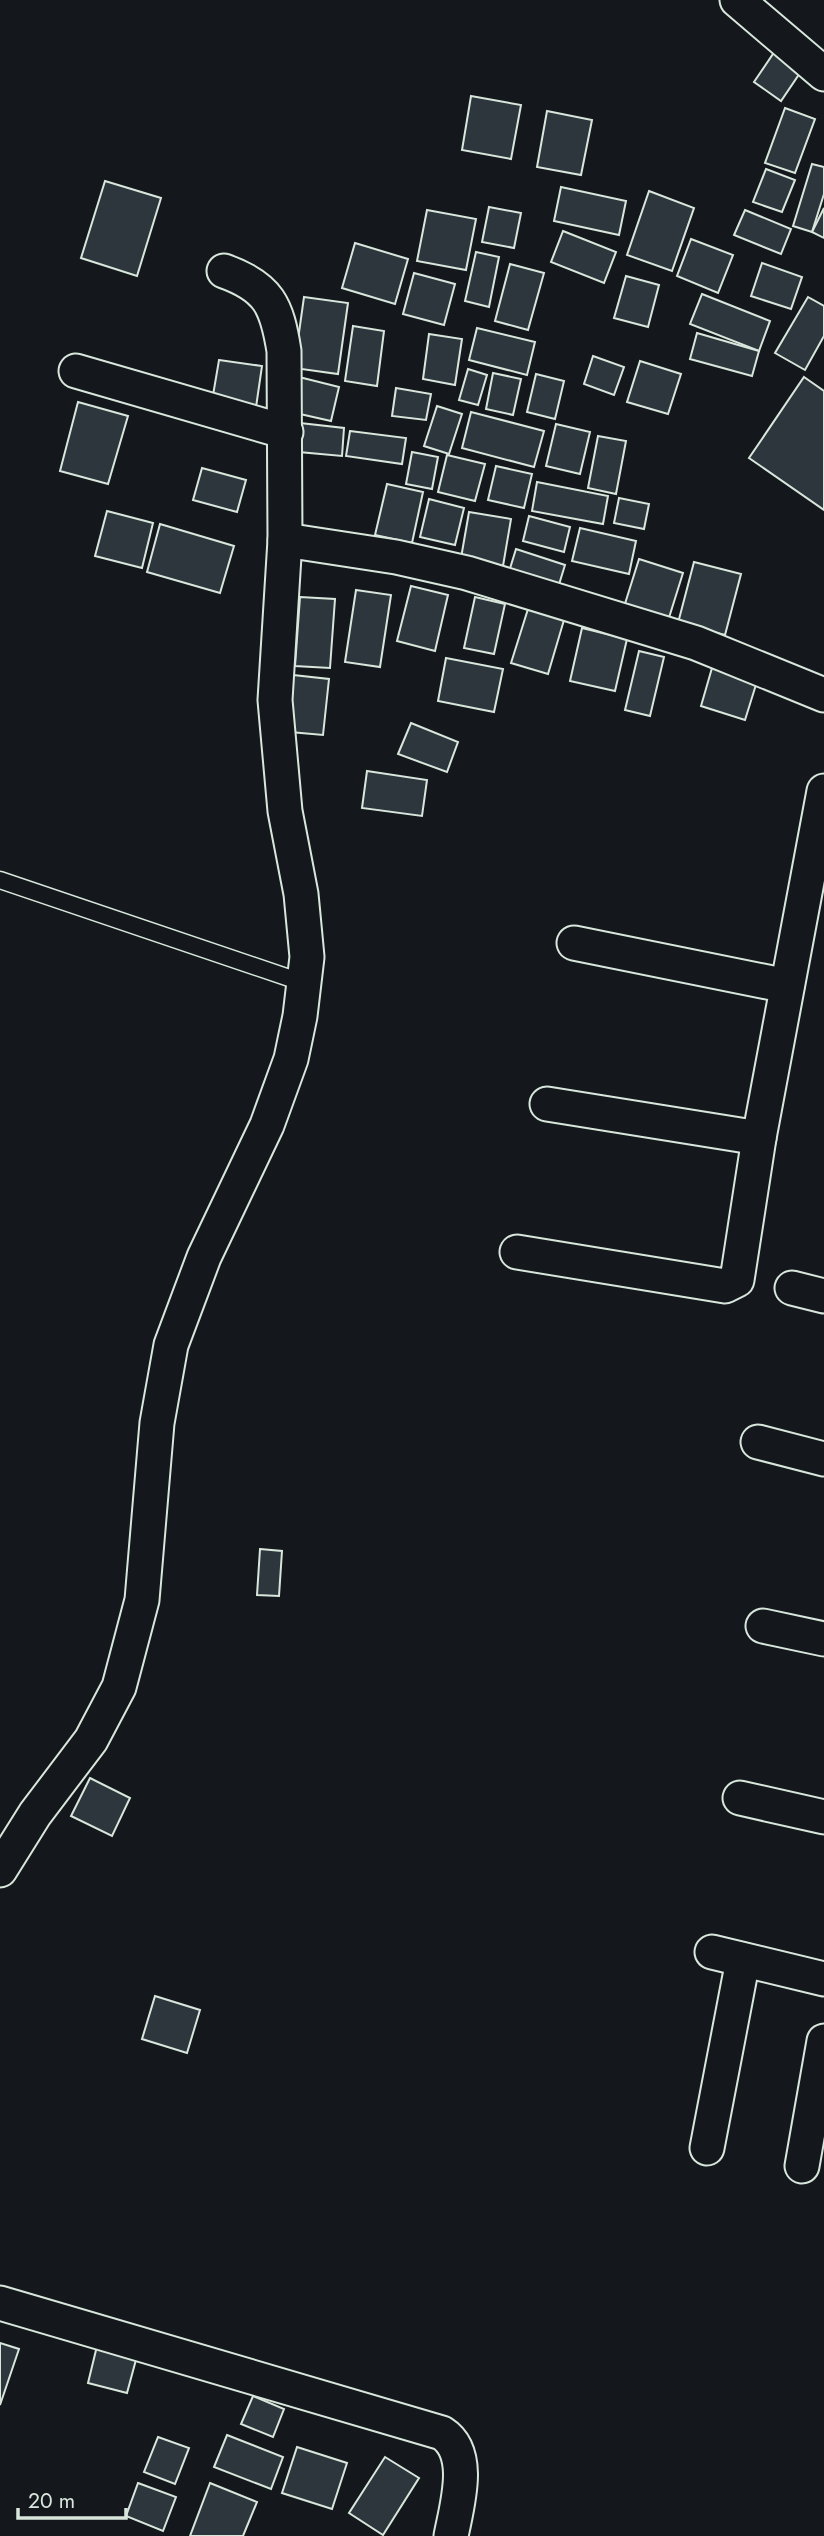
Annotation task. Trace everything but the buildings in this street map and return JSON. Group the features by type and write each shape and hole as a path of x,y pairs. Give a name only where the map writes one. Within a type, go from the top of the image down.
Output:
{"street":[{"path":"737,0 824,74"},
{"path":"0,1870 35,1814 90,1740 119,1687 142,1600 158,1423 171,1345 204,1257 267,1125 291,1059 304,983 307,957 301,894 285,811 275,700 285,540 284,351 275,312 259,287 224,271"},
{"path":"75,371 286,432"},
{"path":"285,540 397,557 467,573 696,643 824,695"},
{"path":"517,1252 729,1287 737,1280 759,1138 824,791"},
{"path":"574,943 787,986"},
{"path":"547,1104 759,1138"},
{"path":"792,1288 824,1296"},
{"path":"758,1442 824,1459"},
{"path":"763,1626 824,1639"},
{"path":"740,1798 824,1816"},
{"path":"708,2148 727,1956 824,1979"},
{"path":"802,2166 824,2041"},
{"path":"0,2303 442,2433 454,2442 459,2455 457,2500 451,2536"}],"lane":[{"path":"0,880 304,983"}]}
